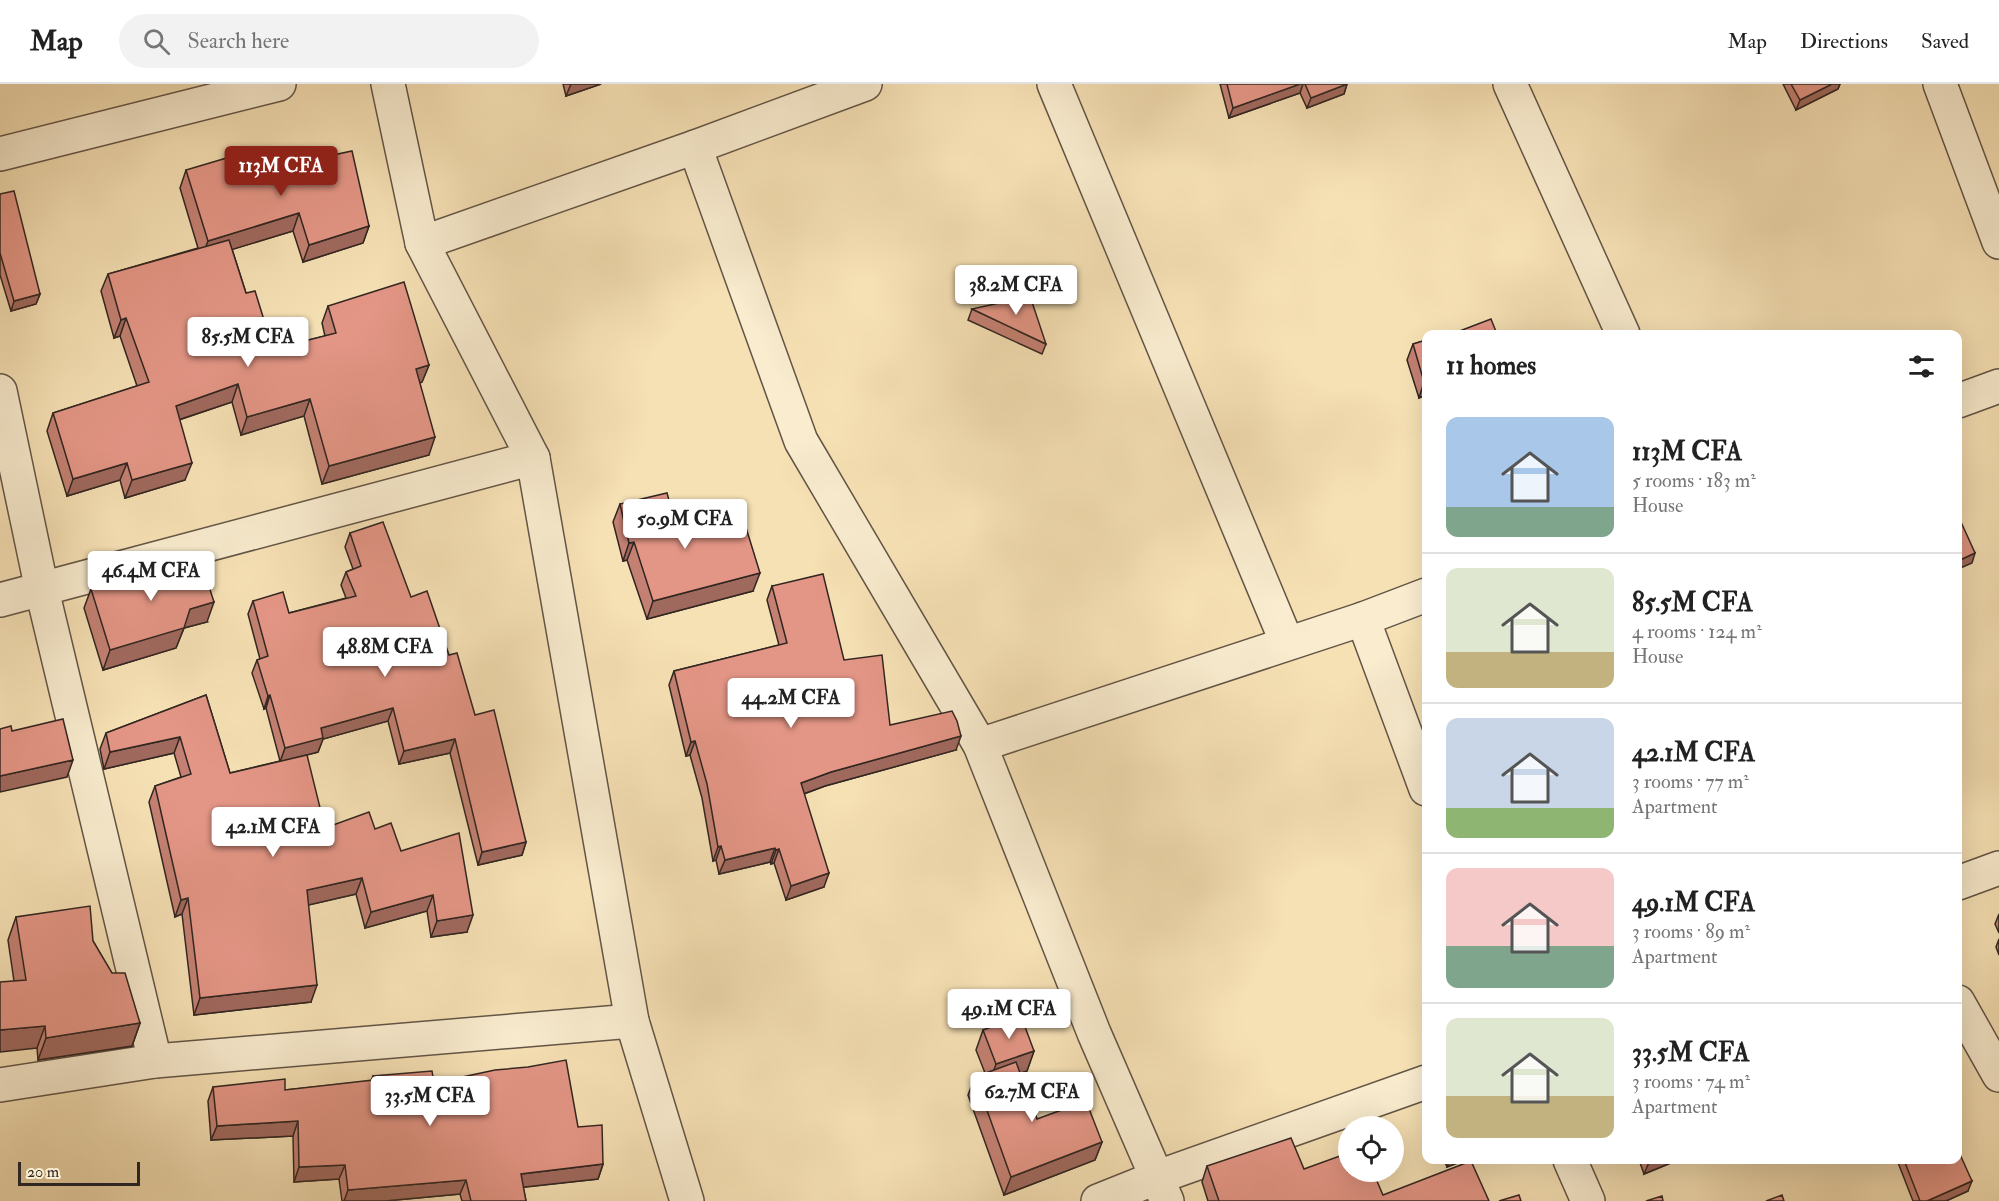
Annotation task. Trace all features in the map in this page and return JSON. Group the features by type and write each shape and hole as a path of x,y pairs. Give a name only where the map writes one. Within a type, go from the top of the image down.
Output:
{"street":[{"path":"0,154 279,84"},
{"path":"388,84 423,243 533,458 632,1021 687,1201"},
{"path":"423,243 865,84"},
{"path":"1054,84 1287,643"},
{"path":"1510,84 1621,330"},
{"path":"1940,84 1999,242"},
{"path":"695,147 801,441 980,745 1094,1033 1162,1189"},
{"path":"1962,400 1999,386"},
{"path":"0,391 42,590 155,1061"},
{"path":"0,600 533,458"},
{"path":"980,745 1363,619 1422,597"},
{"path":"1363,619 1422,778"},
{"path":"1962,882 1999,868"},
{"path":"1962,1009 1999,1076"},
{"path":"0,1085 155,1061 632,1021"},
{"path":"1098,1201 1162,1189 1422,1084"},
{"path":"1572,1164 1588,1201"}],"building":[{"path":"1227,84 1300,84 1233,108"},
{"path":"1305,84 1347,84 1311,98"},
{"path":"1791,84 1832,84 1800,100"},
{"path":"352,151 369,226 309,245 299,213 208,241 186,170 230,157 236,176"},
{"path":"14,191 40,294 14,301 0,253 0,194"},
{"path":"229,240 246,293 255,291 273,349 336,333 328,306 404,282 429,365 416,369 435,437 329,466 310,399 247,417 238,384 176,406 192,463 132,480 127,463 73,479 53,413 149,382 126,318 121,320 108,274"},
{"path":"1030,296 1046,344 972,309"},
{"path":"1491,319 1495,330 1462,330"},
{"path":"1422,341 1422,375 1413,344"},
{"path":"667,493 679,537 743,518 760,573 653,601 634,542 629,543 620,504"},
{"path":"383,522 411,597 427,591 449,655 457,653 475,715 494,710 526,842 482,852 455,739 404,751 393,708 321,728 323,738 285,748 257,660 268,656 253,601 283,592 289,613 356,596 346,572 361,566 350,533"},
{"path":"1962,524 1975,553 1962,559"},
{"path":"199,556 214,602 190,609 184,628 110,650 91,589"},
{"path":"823,574 844,660 882,655 890,725 952,711 961,736 831,772 801,783 829,873 791,886 779,849 725,860 721,846 718,847 707,784 695,741 691,742 674,671 787,643 772,586"},
{"path":"206,695 230,773 307,755 325,828 369,812 375,829 391,823 401,851 459,833 473,915 437,921 433,895 371,912 362,878 307,890 317,985 200,998 188,898 181,900 155,786 191,774 180,737 110,752 106,733"},
{"path":"63,719 73,760 0,776 0,729 11,726 12,731"},
{"path":"90,906 93,941 112,973 125,973 140,1023 46,1038 45,1026 0,1030 0,982 26,980 16,917"},
{"path":"1021,1016 1034,1051 996,1064 983,1030"},
{"path":"566,1060 578,1127 602,1125 603,1164 521,1174 526,1201 471,1201 466,1180 348,1190 345,1165 299,1167 298,1121 217,1126 213,1087 285,1079 285,1090 373,1080 373,1076 432,1071 434,1083 495,1070"},
{"path":"1016,1062 1037,1119 1086,1101 1102,1142 1011,1177 975,1077"},
{"path":"1291,1138 1304,1169 1338,1157 1338,1182 1377,1182 1383,1195 1463,1164 1472,1164 1489,1201 1219,1201 1207,1166"},
{"path":"1962,1159 1972,1181 1927,1201 1920,1201 1906,1164 1962,1164"},
{"path":"1519,1195 1521,1201 1499,1201"},
{"path":"1782,1195 1784,1201 1766,1201"},
{"path":"1662,1196 1663,1201 1646,1201"}]}
